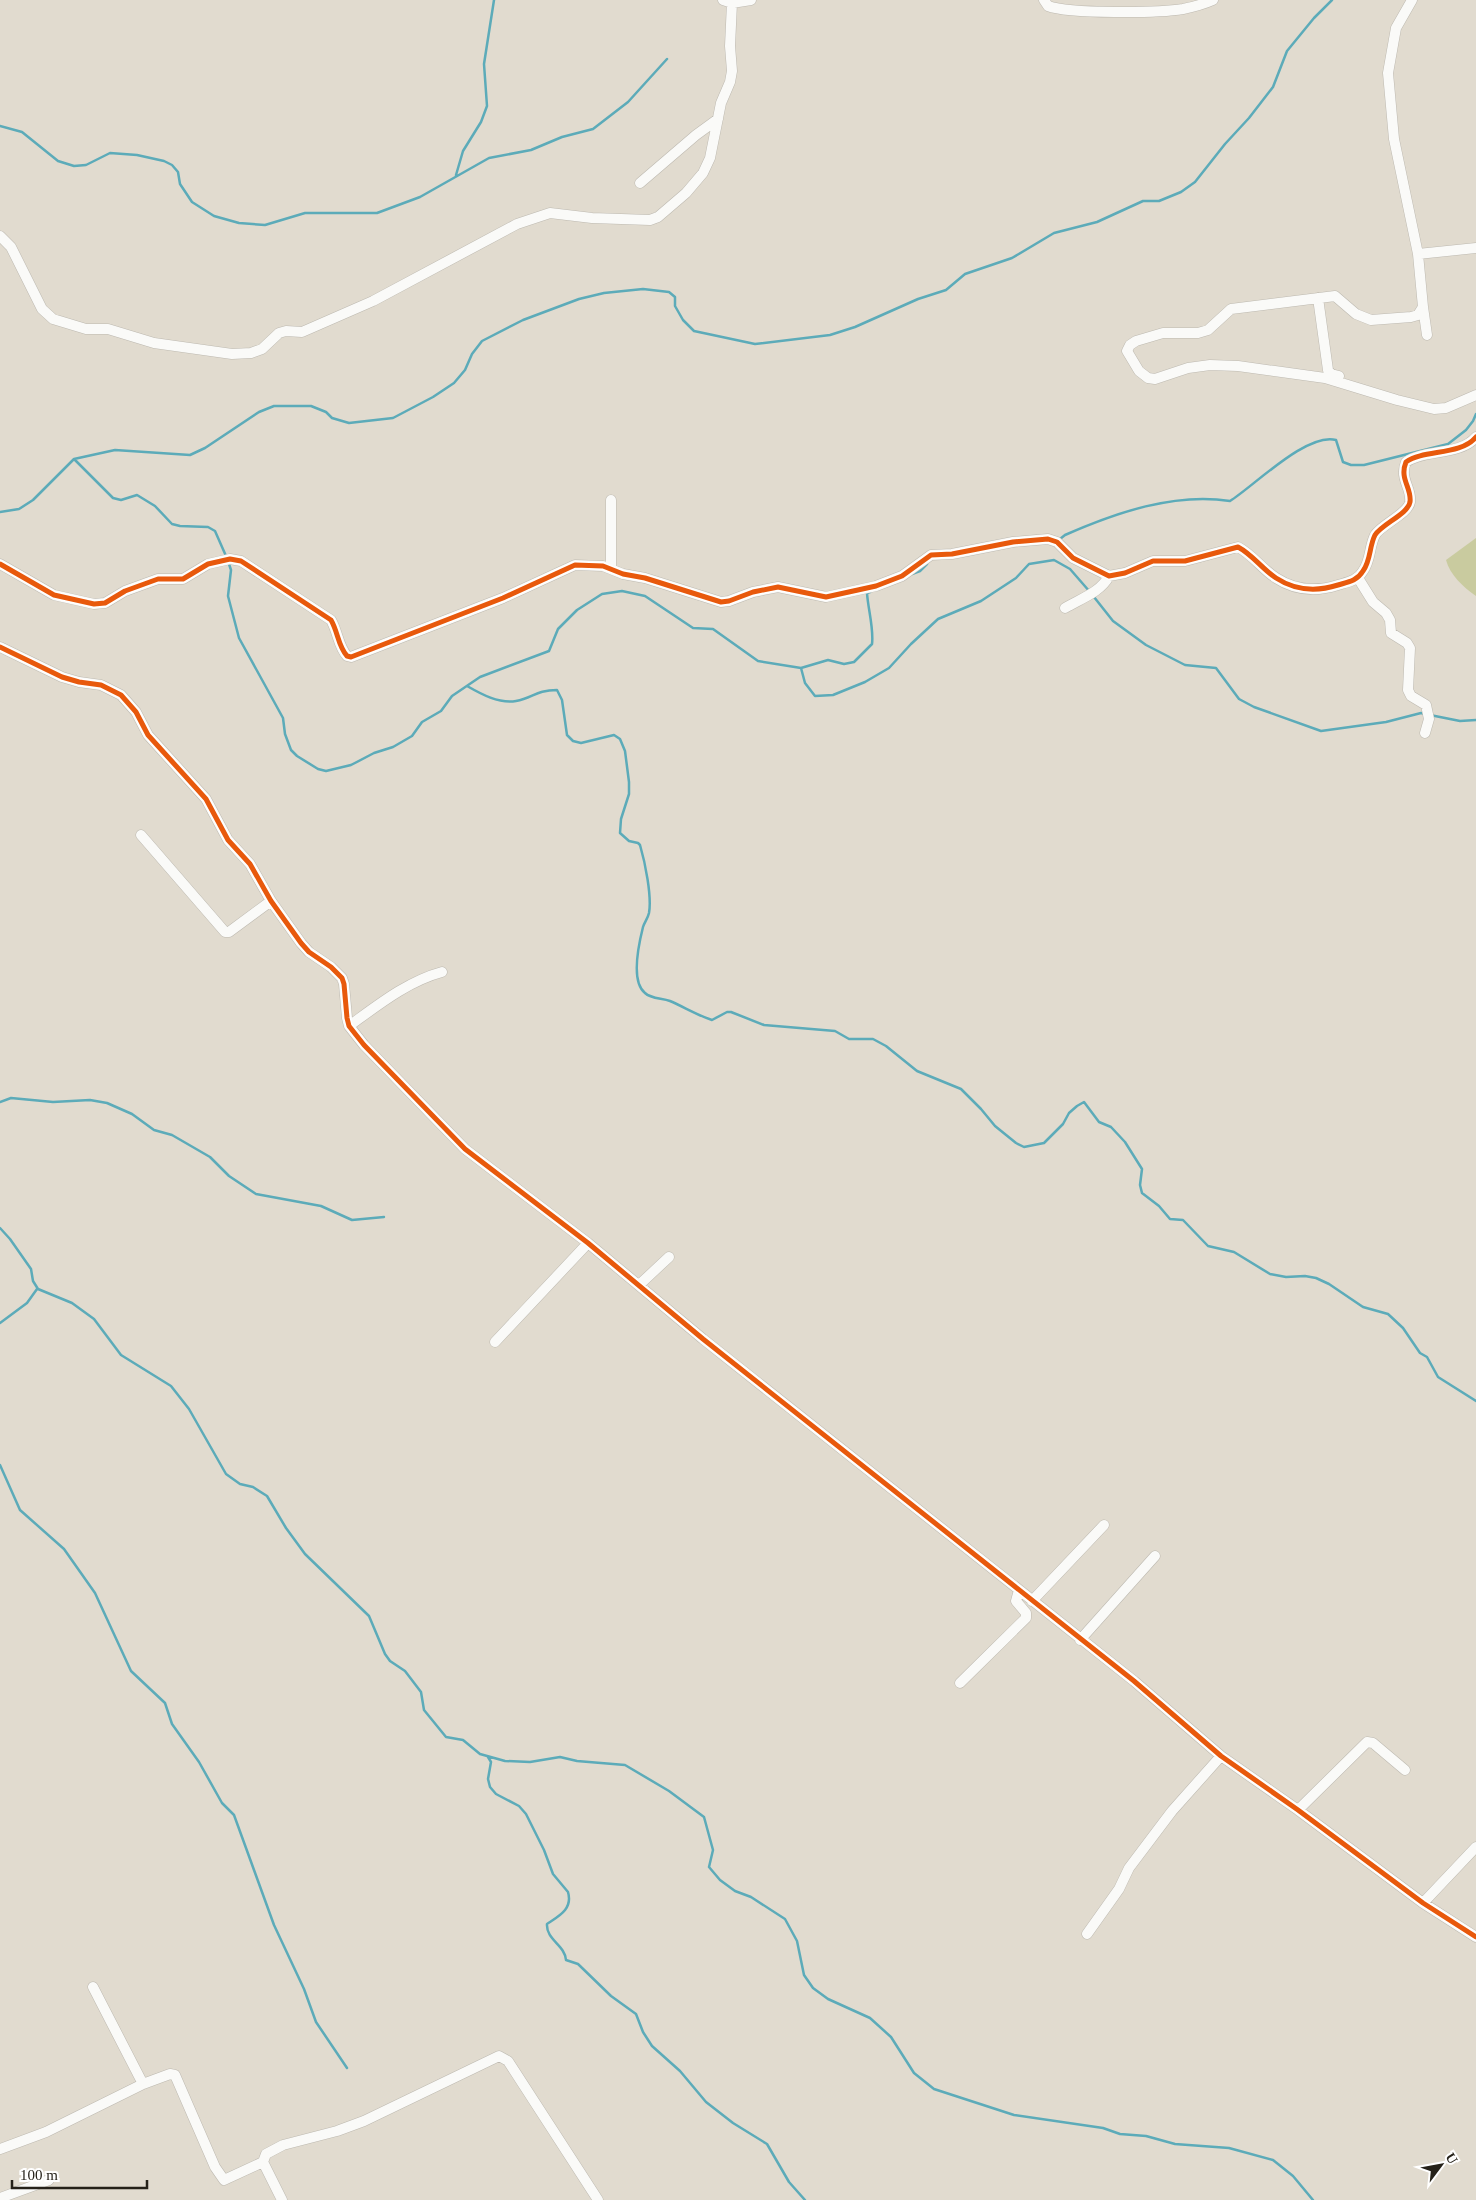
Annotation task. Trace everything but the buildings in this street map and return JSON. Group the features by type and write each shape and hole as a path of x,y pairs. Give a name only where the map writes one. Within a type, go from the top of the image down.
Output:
{"street":[{"path":"0,236 11,247 42,309 53,319 86,329 108,329 154,343 232,354 251,354 262,349 279,333 286,331 302,332 373,301 517,224 550,213 592,218 650,220 658,217 686,193 703,173 710,158 721,103 730,82 732,71 728,2 751,0"},
{"path":"1044,0 1048,6 1065,10 1150,10 1183,9 1213,0"},
{"path":"1412,0 1396,28 1388,74 1394,138 1418,254 1427,335"},
{"path":"640,183 696,135 718,119"},
{"path":"1418,254 1476,248"},
{"path":"1423,307 1418,315 1411,317 1371,320 1356,314 1335,296 1230,309 1208,330 1198,333 1163,333 1136,341 1127,350 1128,355 1139,371 1148,378 1156,379 1188,368 1210,365 1248,367 1325,378 1434,409 1446,408 1476,395"},
{"path":"1318,298 1328,370 1330,374 1343,377 1346,383"},
{"path":"0,564 54,595 94,604 105,603 125,591 158,579 183,579 191,576 208,564 230,559 241,561 331,620 342,650 347,656 351,657 503,598 575,565 603,566 721,602 729,601 752,592 778,588 826,597 876,586 902,576 931,555 952,554 1013,542 1048,539 1057,542 1073,558 1110,576 1125,573 1153,562 1185,561 1238,547 1249,554 1275,578 1311,591 1322,590 1358,578 1367,565 1376,535 1381,527 1408,508 1410,501 1403,474 1406,462 1412,457 1432,455 1468,444 1476,437"},
{"path":"611,500 611,569"},
{"path":"1065,608 1106,584 1110,576"},
{"path":"1358,578 1373,602 1386,613 1390,620 1391,633 1407,643 1410,648 1408,690 1411,696 1426,706 1429,719 1425,733"},
{"path":"0,647 62,677 101,686 122,695 136,712 148,735 206,799 228,840 250,864 271,901 309,952 331,967 342,978 346,1013 350,1026 364,1045 465,1150 588,1243 703,1339 1134,1681 1221,1756 1298,1810 1423,1904 1476,1937"},
{"path":"141,835 225,932 228,932 271,901"},
{"path":"350,1026 386,1000 424,977 442,972"},
{"path":"495,1342 588,1243"},
{"path":"639,1285 669,1257"},
{"path":"1032,1601 1104,1525"},
{"path":"1080,1640 1155,1556"},
{"path":"960,1683 1026,1618 1026,1613 1016,1599 1019,1590"},
{"path":"1298,1810 1367,1742 1373,1743 1405,1770"},
{"path":"1087,1934 1119,1889 1129,1868 1172,1811 1221,1756"},
{"path":"1423,1904 1476,1847"},
{"path":"93,1987 143,2084"},
{"path":"0,2149 46,2132 143,2084 170,2074 175,2075 211,2160 224,2180 262,2162 266,2154 283,2145 337,2131 364,2121 496,2057 502,2056 508,2061 598,2200"},
{"path":"262,2162 282,2200"},
{"path":"0,2198 49,2180"}],"green space":[{"path":"1476,538 1476,596 1458,580 1446,560"}],"waterway":[{"path":"456,175 463,151 481,122 487,106 484,64 494,0"},
{"path":"0,512 19,509 33,500 74,459 115,450 190,455 205,448 259,412 274,406 311,406 326,412 332,418 349,423 393,418 433,397 454,383 465,370 472,354 482,341 523,320 579,299 604,293 643,289 669,292 675,297 675,306 683,320 694,331 755,344 830,335 855,327 918,299 946,290 965,274 1012,258 1054,233 1097,222 1143,201 1159,201 1181,192 1195,182 1225,144 1249,118 1273,87 1287,51 1314,18 1332,0"},
{"path":"0,126 22,132 58,161 74,166 86,165 110,153 137,155 164,161 172,165 178,172 180,184 192,202 214,216 239,223 265,225 305,213 377,213 420,197 489,158 531,150 562,137 593,129 628,102 667,59"},
{"path":"1060,539 1065,535 1104,519 1146,506 1188,499 1230,501 1296,452 1324,440 1336,440 1343,462 1351,465 1364,465 1448,444 1466,430 1476,414"},
{"path":"74,459 113,498 121,500 137,495 155,506 172,524 208,527 215,531 226,556"},
{"path":"228,561 231,570 228,596 239,638 283,718 285,734 291,750 318,769 326,771 351,765 374,753 393,747 412,736 422,722 441,711 452,696 480,677 549,651 558,629 577,610 602,594 622,591 645,596 693,628 713,629 758,661 801,668 805,683 815,696 833,695 865,682 889,668 938,619 981,601 1016,578 1029,564 1054,560 1070,569 1090,592"},
{"path":"912,574 920,571 927,564"},
{"path":"801,668 828,660 844,664 854,662 872,644 867,593 870,592"},
{"path":"1094,597 1113,621 1146,645 1185,665 1216,668 1239,699 1254,707 1321,731 1386,722 1421,713 1425,714"},
{"path":"467,686 490,698 510,702 522,700 544,691 557,690 562,700 567,735 573,741 581,743 614,735 620,739 625,751 629,782 629,794 621,819 620,833 629,841 640,845 649,888 649,913 643,927 637,961 640,987 647,995 670,1001 712,1020 727,1012 731,1012 764,1025 835,1031 849,1039 873,1039 886,1046 917,1071 961,1089 995,1126 1024,1147 1044,1143 1063,1124 1069,1113 1084,1102 1099,1122 1111,1127 1125,1142 1142,1169 1140,1185 1142,1193 1159,1206 1170,1219 1183,1220 1208,1246 1234,1252 1270,1274 1286,1277 1305,1276 1316,1278 1329,1284 1363,1307 1388,1314 1403,1328 1420,1353 1427,1357 1438,1377 1476,1401"},
{"path":"1430,715 1460,721 1476,720"},
{"path":"0,1102 11,1098 53,1102 90,1100 107,1103 132,1114 154,1130 172,1135 210,1157 229,1176 256,1194 321,1206 352,1220 384,1217"},
{"path":"0,1228 31,1269 33,1281 38,1289 72,1303 94,1319 121,1355 171,1386 189,1409 226,1474 240,1484 253,1487 267,1496 286,1528 305,1554 369,1616 385,1654 390,1661 405,1671 421,1692 424,1710 446,1737 463,1740 480,1754 505,1761 530,1762 560,1757 577,1761 625,1765 669,1791 704,1817 713,1850 709,1867 720,1880 735,1891 751,1897 785,1919 797,1941 804,1975 813,1988 828,1999 870,2018 891,2037 914,2073 934,2089 1014,2115 1103,2128 1120,2134 1146,2136 1175,2144 1229,2148 1273,2160 1293,2176 1313,2200"},
{"path":"0,1323 27,1303 37,1289"},
{"path":"0,1465 20,1510 64,1549 95,1593 131,1671 165,1703 172,1724 199,1762 222,1803 234,1815 274,1925 304,1989 316,2022 347,2068"},
{"path":"488,1757 491,1762 488,1779 490,1787 496,1794 519,1806 526,1814 544,1850 553,1874 568,1892 569,1903 567,1907 560,1915 547,1924 549,1934 562,1950 566,1960 578,1964 611,1996 636,2014 643,2032 652,2046 680,2071 706,2102 733,2123 767,2144 789,2182 805,2200"}],"cycle path":[{"path":"0,564 54,595 94,604 105,603 125,591 158,579 183,579 208,564 230,559 241,561 331,620 342,648 347,656 351,657 503,598 575,565 603,566 623,574 645,578 721,602 753,592 778,587 826,597 876,586 902,576 931,555 952,554 1013,542 1048,539 1057,542 1073,558 1109,576 1125,573 1153,561 1185,561 1238,547 1271,574 1291,586 1306,589 1322,589 1349,582 1358,577 1367,562 1375,535 1405,511 1410,502 1404,473 1406,462 1422,455 1461,447 1476,437"},
{"path":"0,647 62,677 101,685 121,695 136,712 148,735 206,799 228,840 250,864 271,901 301,943 309,952 331,967 342,978 349,1026 364,1045 465,1149 588,1243 703,1339 1134,1681 1221,1756 1298,1810 1423,1903 1476,1937"}]}
